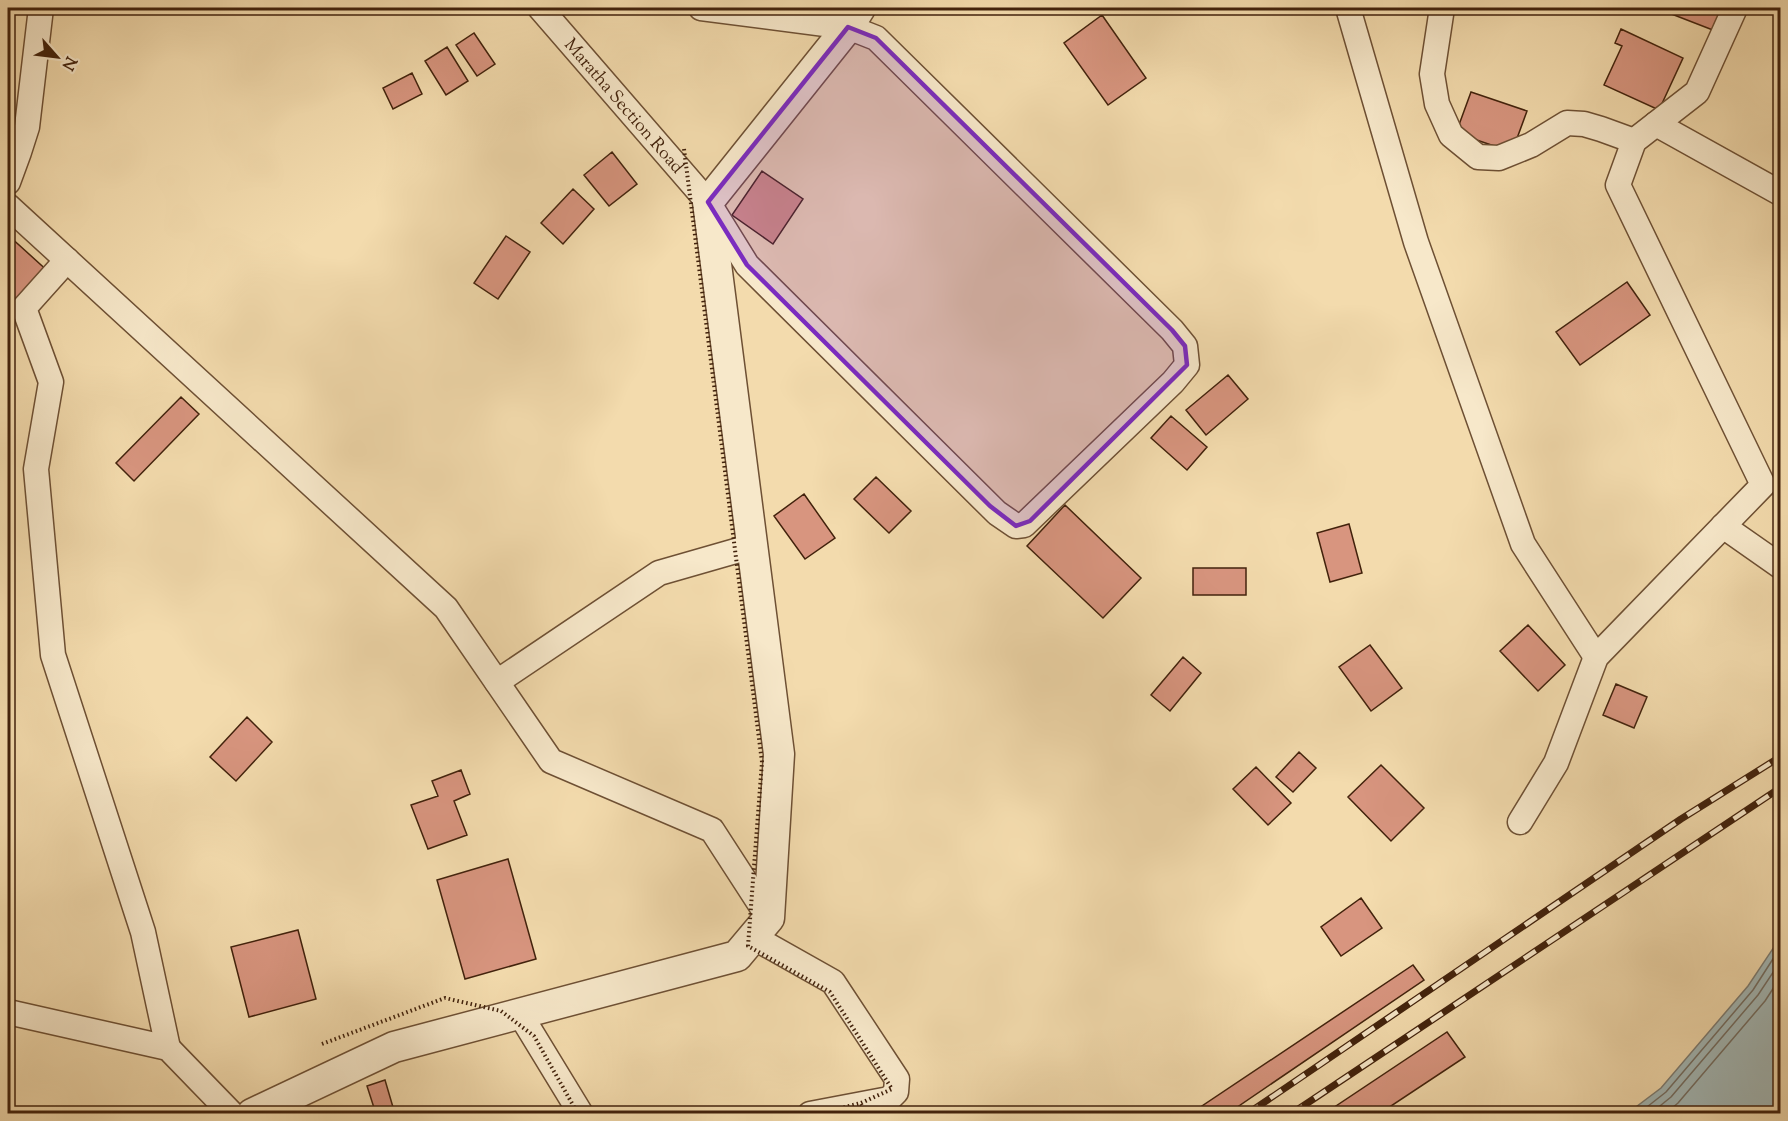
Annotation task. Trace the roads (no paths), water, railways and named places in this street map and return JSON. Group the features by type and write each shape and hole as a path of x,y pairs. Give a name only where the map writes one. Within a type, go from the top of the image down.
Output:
{"street":[{"path":"8,182 27,127 41,8"},
{"name":"Maratha Section Road","path":"540,8 708,202 747,265 997,513 1016,526 1024,525 1173,382 1186,365 1185,346 1172,330 854,17"},
{"path":"701,8 854,17"},
{"path":"1348,8 1416,242 1523,544 1596,657"},
{"path":"1442,8 1432,74 1437,104 1451,135 1478,156 1499,158 1531,145 1567,123 1584,124 1634,141"},
{"path":"1520,822 1556,763 1596,657 1763,484 1618,185 1634,141 1697,92 1735,8"},
{"path":"252,1113 393,1047 737,956 761,927 779,754 708,202 854,17"},
{"path":"1656,124 1780,193"},
{"path":"8,206 446,608 551,761 712,830 761,927 833,982 897,1079 896,1092 889,1098 810,1113"},
{"path":"67,260 24,308 51,382 36,469 53,655 142,932 168,1048 232,1113"},
{"path":"1723,526 1780,566"},
{"path":"496,682 659,573 753,546"},
{"path":"8,1012 168,1048"},
{"path":"520,1014 580,1113"}],"water":[{"path":"1780,938 1780,1113 1628,1113 1661,1088 1748,986"}],"railway":[{"path":"1247,1114 1681,819 1780,757"},
{"path":"1291,1114 1780,788"}]}
